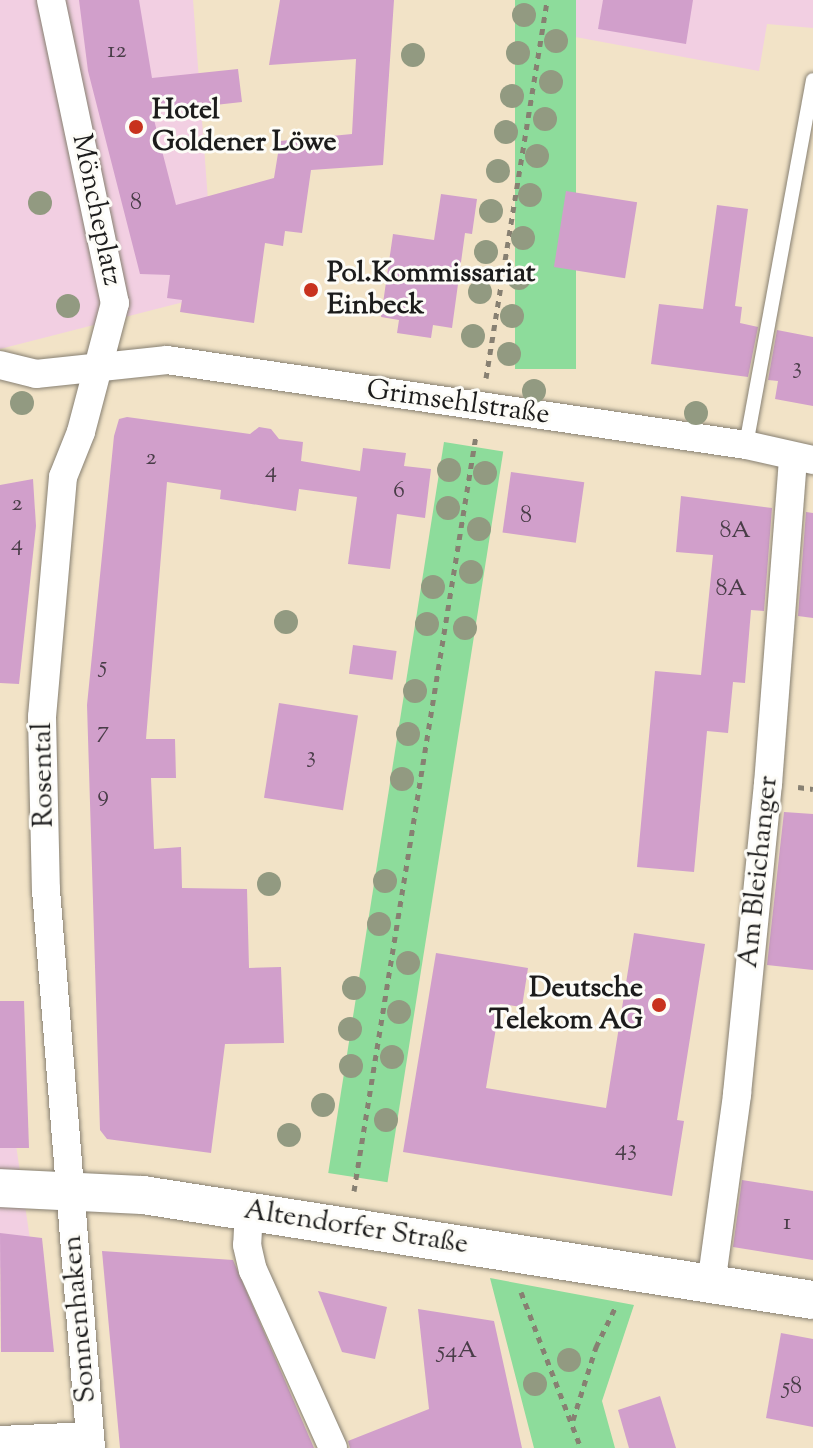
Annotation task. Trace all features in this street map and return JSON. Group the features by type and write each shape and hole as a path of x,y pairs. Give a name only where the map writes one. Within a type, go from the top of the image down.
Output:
{"main road":[{"name":"Altendorfer Straße","path":"0,1188 74,1190 249,1210 813,1300"}],"street":[{"name":"Möncheplatz","path":"51,0 115,303 100,366"},
{"name":"Grimsehlstraße","path":"100,366 167,360 746,445 803,459"},
{"path":"1,368 36,374 100,366"},
{"name":"Rosental","path":"74,1190 46,890 42,717 63,477 100,366"},
{"name":"Am Bleichanger","path":"711,1285 803,459"},
{"name":"Sonnenhaken","path":"74,1190 71,1238 90,1442"},
{"path":"249,1210 247,1245 253,1270 333,1448"},
{"path":"0,1440 90,1442"}],"lane":[{"path":"746,445 813,80"}],"path":[{"path":"349,1226 547,0"},
{"path":"506,1253 581,1448"},
{"path":"573,1422 596,1347 632,1273"}],"shaded area":[{"path":"0,0 193,0 215,294 0,349"},
{"path":"576,0 813,0 813,28 767,24 759,71 570,36"},
{"path":"0,1098 9,1098 34,1266 0,1267"}],"green space":[{"path":"515,0 576,0 576,369 515,369"},
{"path":"444,442 503,451 387,1182 328,1173"},
{"path":"490,1278 634,1305 602,1401 615,1448 534,1448"}],"building":[{"path":"79,0 139,0 152,78 238,69 242,102 152,112 176,205 274,178 280,141 352,134 356,59 269,65 280,0 394,0 383,165 311,170 302,233 285,231 283,246 265,243 254,323 180,312 182,300 167,298 170,275 140,274 88,71"},
{"path":"603,0 693,0 686,44 598,29"},
{"path":"566,191 637,202 625,278 554,267"},
{"path":"441,194 477,199 472,234 465,233 452,328 433,325 431,338 397,333 399,320 381,317 393,234 434,240"},
{"path":"717,205 748,209 735,306 742,307 740,323 758,327 748,377 651,364 659,304 703,309"},
{"path":"777,330 813,337 813,406 775,399 778,381 768,380"},
{"path":"127,417 250,434 259,427 271,429 279,439 303,442 301,461 360,471 363,448 406,453 404,466 431,469 425,518 397,514 390,569 348,564 357,497 299,489 296,511 220,499 221,490 167,482 146,739 175,739 176,778 151,778 154,849 181,847 182,888 247,889 249,968 281,967 284,1043 225,1044 211,1153 107,1139 100,1130 87,705 114,436 119,419"},
{"path":"511,472 584,482 576,543 503,532"},
{"path":"33,479 36,526 19,684 0,683 0,485"},
{"path":"681,496 772,508 764,611 751,610 745,683 733,682 728,733 707,731 694,872 637,867 655,671 701,675 713,555 676,552"},
{"path":"806,512 813,513 813,618 798,616"},
{"path":"353,645 397,651 393,680 349,674"},
{"path":"279,703 358,716 343,810 264,798"},
{"path":"784,812 813,814 813,970 767,965"},
{"path":"634,933 705,944 677,1120 684,1121 672,1196 403,1152 436,953 528,968 522,1007 500,1004 486,1088 606,1108"},
{"path":"0,1001 24,1001 29,1148 0,1148"},
{"path":"742,1180 813,1191 813,1260 733,1247"},
{"path":"0,1233 42,1238 54,1352 1,1352"},
{"path":"102,1251 233,1260 314,1448 120,1448"},
{"path":"318,1291 387,1307 375,1359 342,1352"},
{"path":"418,1309 494,1321 522,1448 350,1448 348,1441 429,1409"},
{"path":"781,1333 813,1339 813,1427 766,1418"},
{"path":"660,1396 676,1448 629,1448 618,1410"}],"place":[{"name":"Hotel Goldener Löwe","path":"136,127"},
{"name":"Pol.Kommissariat Einbeck","path":"311,290"},
{"name":"Deutsche Telekom AG","path":"659,1005"}]}
